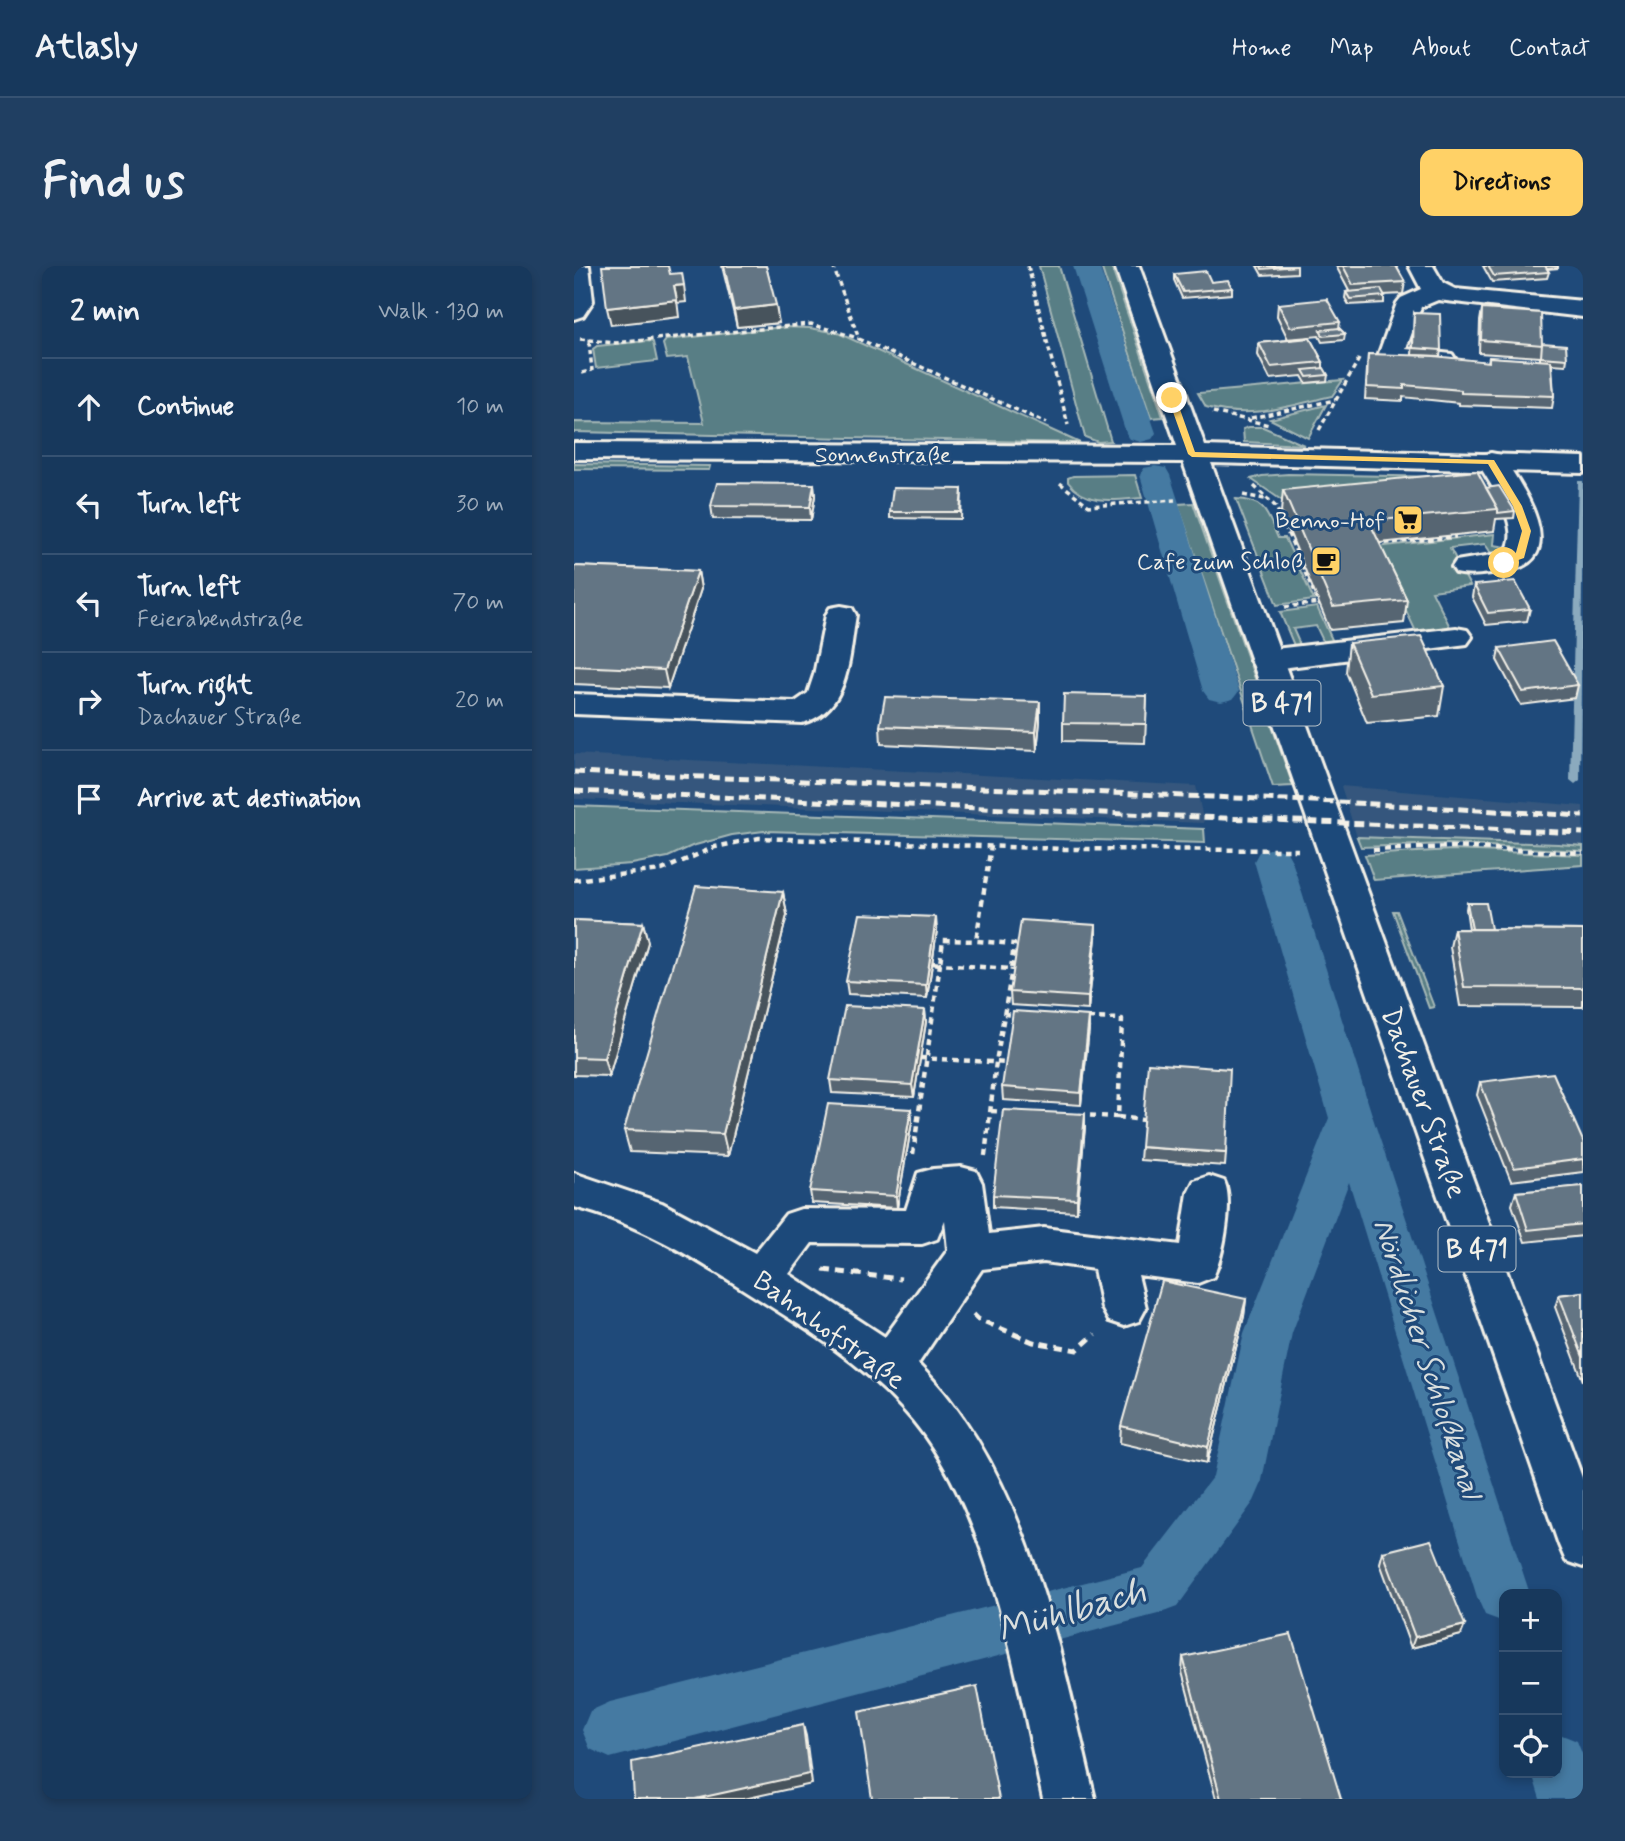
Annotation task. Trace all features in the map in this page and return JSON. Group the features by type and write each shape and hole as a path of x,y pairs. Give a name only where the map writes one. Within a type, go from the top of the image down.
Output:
{"main road":[{"path":"574,312 580,301 577,266"},
{"name":"Dachauer Straße","path":"1126,266 1583,1545"},
{"path":"1421,266 1437,292"},
{"path":"1469,362 1391,356 1410,303 1437,292 1474,299 1583,309"},
{"name":"Sonnenstraße","path":"574,451 1192,454 1479,475"},
{"path":"1437,488 1479,475 1583,465"},
{"path":"1467,567 1513,561 1522,553 1527,531 1523,518 1479,475"},
{"path":"574,704 802,713 822,698 830,675 841,615"},
{"path":"1266,660 1456,637"},
{"path":"765,1270 801,1226 922,1227 933,1185 961,1183 958,1269 900,1351 894,1370"},
{"name":"Bahnhofstraße","path":"574,1190 601,1195 765,1270 894,1370 937,1416 977,1483 1014,1580 1069,1799"},
{"path":"958,1269 1044,1245 1198,1265 1209,1193"},
{"path":"1112,1254 1124,1308"}],"path":[{"path":"833,266 859,339"},
{"path":"1028,266 1070,434"},
{"path":"574,337 589,342 615,343 811,324 859,339 1058,428"},
{"path":"582,373 592,370 589,342"},
{"path":"1318,432 1358,360 1369,356 1391,356"},
{"path":"1250,418 1336,400"},
{"path":"1056,481 1089,506 1110,507 1175,500"},
{"path":"1251,484 1270,500 1278,511 1323,612"},
{"path":"1238,495 1270,500"},
{"path":"1278,511 1291,510"},
{"path":"1370,545 1465,536"},
{"path":"1282,608 1319,603"},
{"path":"574,880 662,870 715,847 759,838 991,846 1304,850"},
{"path":"976,941 991,846"},
{"path":"1371,850 1452,847 1583,853"},
{"path":"911,1164 943,940 976,941 1014,944 1014,969 996,1062 984,1168"},
{"path":"932,963 1014,969"},
{"path":"1004,1014 1030,1015"},
{"path":"1082,1018 1122,1019 1118,1118"},
{"path":"920,1058 1008,1063"},
{"path":"991,1111 1016,1112"},
{"path":"1067,1115 1143,1120"},
{"path":"765,1270 958,1269 978,1318 1033,1342 1077,1350 1124,1308"}],"shaded area":[{"path":"574,754 1196,786 1204,823 574,799"},
{"path":"1341,786 1583,806 1583,846 1357,837"}],"green space":[{"path":"1039,266 1059,266 1111,441 1098,442 1085,437"},
{"path":"1101,266 1111,266 1163,417 1151,418"},
{"path":"783,327 838,333 1080,443 574,432 574,422 704,423 688,357 667,359 663,344 666,340"},
{"path":"653,342 657,361 596,368 593,349 597,346"},
{"path":"1343,380 1332,396 1255,412 1223,411 1206,407 1198,393"},
{"path":"1326,405 1308,438 1270,419"},
{"path":"1263,427 1304,445 1244,442 1243,429"},
{"path":"574,464 710,466 709,470 574,469"},
{"path":"1288,474 1445,477 1287,504 1251,479"},
{"path":"1135,475 1142,498 1092,498 1075,490 1068,482 1068,478 1073,476"},
{"path":"1236,499 1260,505 1268,515 1278,538 1285,538 1314,600 1277,605"},
{"path":"1193,503 1293,786 1273,787 1178,504"},
{"path":"1495,534 1494,545 1513,548 1512,552 1493,556 1485,544 1450,548 1470,586 1432,591 1452,631 1418,636 1376,547"},
{"path":"1317,607 1334,644 1325,645 1316,626 1293,629 1301,647 1295,648 1280,612"},
{"path":"574,806 1204,829 1205,843 764,831 732,835 692,846 668,857 632,864 574,868"},
{"path":"1357,837 1558,844 1583,846 1583,851 1448,844 1361,847"},
{"path":"1452,850 1583,855 1583,865 1374,880 1365,855"},
{"path":"1393,911 1397,911 1434,1007 1429,1008"}],"building":[{"path":"602,266 668,266 670,274 682,273 684,285 674,286 677,300 607,308"},
{"path":"724,266 766,266 776,305 734,310"},
{"path":"1261,266 1297,266 1262,269"},
{"path":"1343,266 1396,266 1405,282 1353,285"},
{"path":"1488,266 1545,266 1549,272 1494,276"},
{"path":"1206,271 1211,282 1228,280 1232,288 1183,292 1174,274"},
{"path":"1381,289 1385,296 1350,299 1346,292"},
{"path":"1327,299 1340,322 1290,327 1278,304"},
{"path":"1482,309 1541,313 1542,345 1481,340"},
{"path":"1414,313 1440,314 1441,350 1413,348"},
{"path":"1339,328 1345,334 1323,336 1320,330"},
{"path":"1310,338 1323,362 1271,367 1259,343"},
{"path":"1542,343 1566,345 1567,359 1541,357"},
{"path":"1368,354 1434,356 1489,362 1489,357 1551,361 1554,396 1461,393 1461,390 1404,385 1404,389 1367,387"},
{"path":"1324,368 1328,375 1307,377 1303,370"},
{"path":"1477,471 1498,509 1369,521 1407,600 1333,607 1283,490"},
{"path":"717,483 814,484 810,507 711,506"},
{"path":"1499,486 1515,511 1498,513 1486,488"},
{"path":"893,488 962,489 960,512 890,512"},
{"path":"574,566 698,571 664,670 574,666"},
{"path":"1515,581 1530,609 1488,613 1474,585"},
{"path":"1421,636 1444,686 1371,694 1349,643"},
{"path":"1553,641 1578,685 1523,692 1499,648"},
{"path":"1064,694 1147,696 1146,724 1063,723"},
{"path":"885,697 1040,702 1036,732 880,726"},
{"path":"696,886 783,892 723,1134 624,1130"},
{"path":"1467,903 1486,903 1491,929 1472,929"},
{"path":"860,914 936,917 926,985 846,981"},
{"path":"574,920 643,923 604,1058 574,1057"},
{"path":"1021,920 1096,925 1088,997 1010,992"},
{"path":"1454,929 1583,930 1583,988 1464,987"},
{"path":"845,1006 925,1010 912,1085 830,1080"},
{"path":"1013,1011 1089,1016 1081,1093 1002,1087"},
{"path":"1148,1063 1230,1069 1226,1153 1141,1147"},
{"path":"1553,1073 1583,1141 1583,1159 1514,1168 1480,1082"},
{"path":"828,1104 911,1109 896,1196 810,1191"},
{"path":"1003,1110 1085,1114 1077,1199 993,1195"},
{"path":"1583,1186 1583,1224 1528,1230 1516,1192"},
{"path":"1162,1281 1246,1299 1208,1447 1121,1426"},
{"path":"1583,1292 1583,1357 1559,1295"},
{"path":"1431,1540 1465,1625 1415,1637 1383,1552"},
{"path":"1291,1634 1341,1799 1221,1799 1183,1657"},
{"path":"977,1686 999,1799 872,1799 859,1712"},
{"path":"803,1725 809,1774 695,1799 634,1799 632,1762"}],"waterway":[{"path":"1086,266 1141,433"},
{"path":"1155,475 1221,691"},
{"path":"1575,780 1581,483"},
{"path":"1273,861 1351,1118"},
{"name":"Mühlbach","path":"610,1730 1158,1589 1236,1485 1268,1333 1351,1118"},
{"name":"Nördlicher Schloßkanal","path":"1351,1118 1501,1589"},
{"name":"Nördlicher Schloßkanal","path":"1562,1777 1569,1799"}],"railway":[{"path":"574,772 1338,802 1583,816"},
{"path":"574,791 1583,833"}],"place":[{"name":"Benno-Hof","path":"1408,520"},
{"name":"Cafe zum Schloß","path":"1326,561"}],"route":[{"path":"1172,398 1192,454 1491,461 1518,506 1527,531 1519,558 1504,563"}]}
